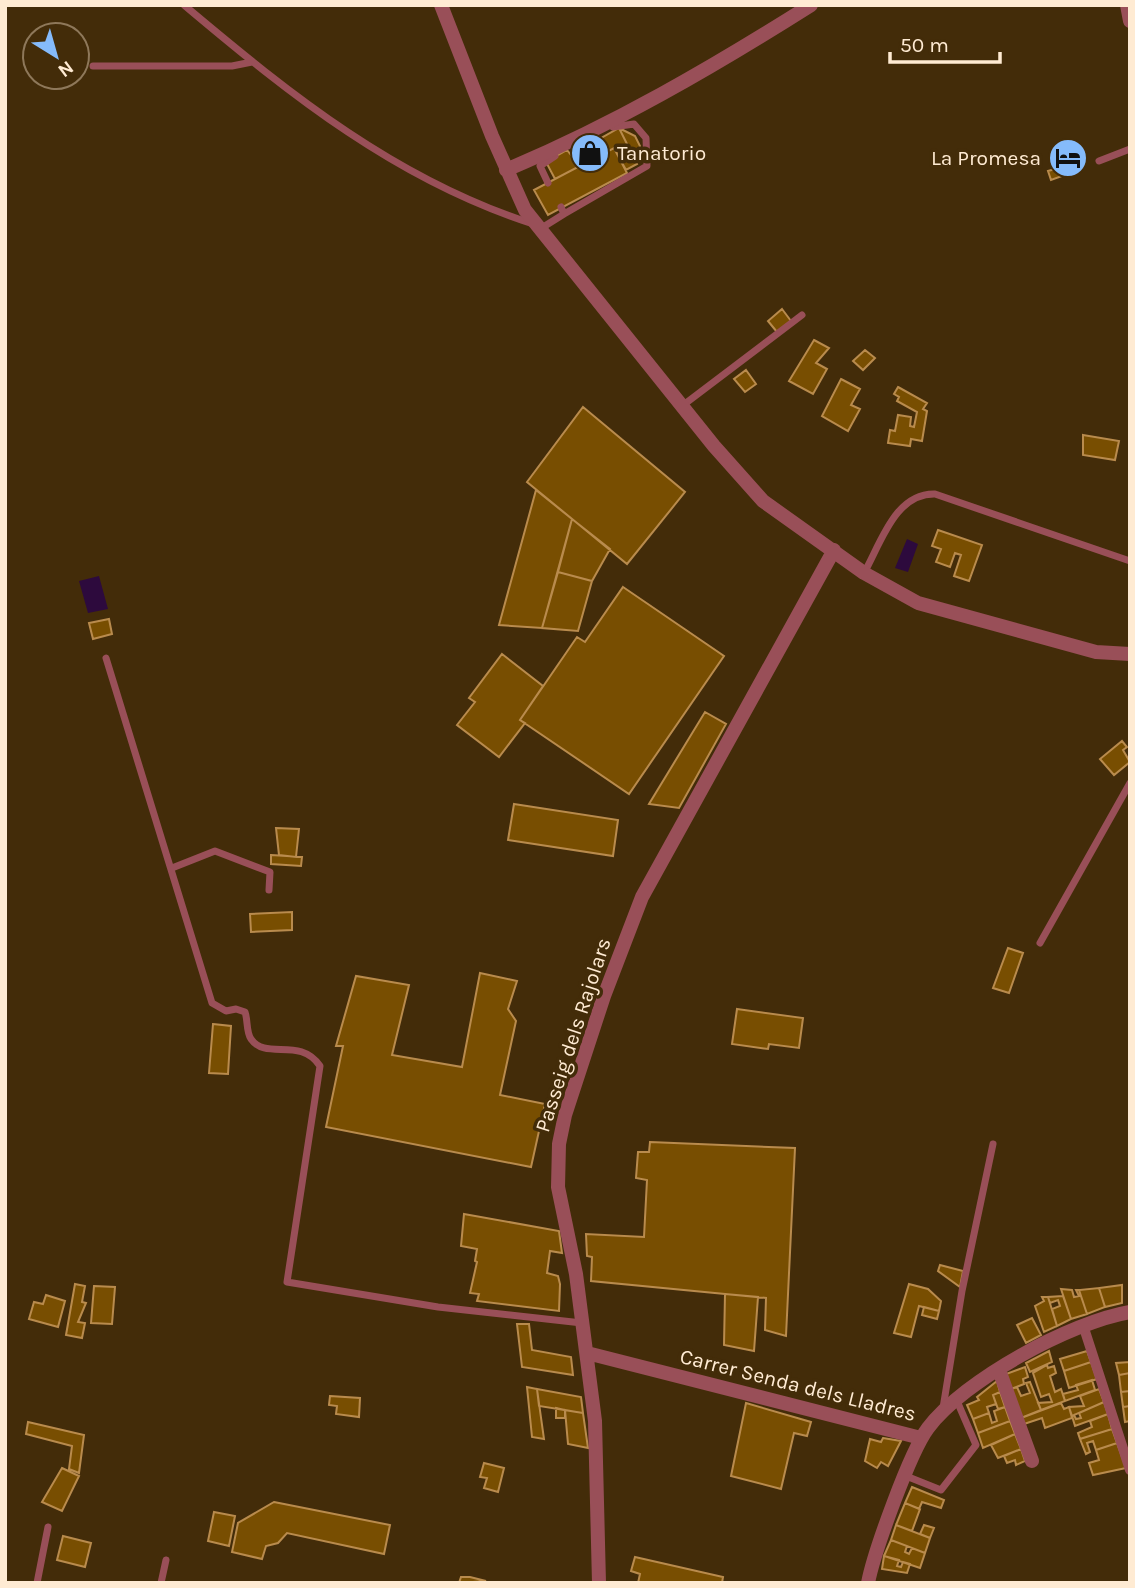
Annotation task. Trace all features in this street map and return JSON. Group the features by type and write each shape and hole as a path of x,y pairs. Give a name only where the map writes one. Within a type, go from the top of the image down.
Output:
{"street":[{"path":"441,5 506,170 525,210 682,406 763,501 864,573 932,608 1096,652 1130,654"},
{"path":"506,170 571,142 693,79 811,5"},
{"path":"1127,5 1130,21"},
{"name":"Passeig dels Rajolars","path":"599,1583 599,1472 587,1353 576,1274 558,1187 557,1166 565,1115 604,996 642,897 834,550"},
{"name":"Carrer Senda dels Lladres","path":"587,1353 921,1438 943,1412 999,1370 1083,1325 1130,1312"},
{"path":"1083,1325 1130,1470"},
{"path":"999,1370 1032,1461"},
{"path":"867,1583 921,1438"}],"lane":[{"path":"184,5 252,62 352,136 399,166 461,199 538,228 563,210 647,166 646,138 634,124 616,125 541,163 548,183"},
{"path":"93,66 232,66 252,62"},
{"path":"1100,161 1130,149"},
{"path":"682,406 802,315"},
{"path":"864,573 902,507 915,496 924,494 935,494 1130,561"},
{"path":"106,658 212,1003 226,1011 236,1009 245,1012 249,1037 256,1045 263,1048 299,1049 307,1052 320,1066 287,1283 438,1307 582,1323"},
{"path":"1040,943 1130,783"},
{"path":"172,868 215,851 270,872 270,890"},
{"path":"943,1412 962,1291 993,1144"},
{"path":"906,1476 941,1490 975,1449 975,1437 957,1401"},
{"path":"37,1583 48,1527"},
{"path":"161,1583 166,1560"}],"shaded area":[{"path":"907,539 918,544 908,572 895,568"},
{"path":"99,576 108,609 88,613 79,581"}],"building":[{"name":"Tanatorio","path":"619,128 637,164 626,170 614,148 555,179 546,162 567,150 571,155"},
{"path":"619,128 635,136 640,146 636,162"},
{"path":"1072,146 1077,160 1061,166 1056,153"},
{"path":"614,148 627,173 548,215 534,190"},
{"path":"1062,167 1065,175 1051,180 1048,171"},
{"path":"782,309 791,321 777,332 768,321"},
{"path":"814,340 829,348 816,363 827,369 813,394 789,381"},
{"path":"865,350 875,358 863,370 853,361"},
{"path":"746,370 756,384 745,392 734,379"},
{"path":"841,379 860,389 851,405 860,409 848,431 822,416"},
{"path":"898,387 927,403 923,409 927,411 922,441 911,439 910,446 888,443 890,430 895,431 898,415 911,417 910,426 914,427 917,412 897,401 899,397 894,394"},
{"path":"583,407 685,492 627,564 527,482"},
{"path":"1083,435 1119,441 1115,460 1083,455"},
{"path":"536,490 572,519 542,628 499,625"},
{"path":"572,519 610,549 592,581 558,572"},
{"path":"938,530 982,545 969,581 954,576 961,555 955,553 950,567 936,562 941,549 932,546"},
{"path":"558,572 592,581 578,631 542,628"},
{"path":"623,587 724,656 629,794 520,720 577,637 585,642"},
{"path":"109,619 112,634 93,639 89,623"},
{"path":"502,654 543,686 520,720 525,723 499,757 457,725 475,702 469,698"},
{"path":"705,712 726,724 679,808 649,804"},
{"path":"1122,741 1127,747 1123,750 1130,762 1114,775 1100,759"},
{"path":"514,804 618,820 613,856 508,840"},
{"path":"276,828 299,829 296,857 279,855"},
{"path":"271,855 302,857 301,866 271,864"},
{"path":"292,912 292,930 251,932 250,914"},
{"path":"1008,948 1023,953 1009,993 993,988"},
{"path":"480,973 517,981 508,1009 516,1021 500,1095 545,1104 531,1167 326,1127 343,1046 336,1046 356,976 409,985 392,1055 462,1067"},
{"path":"737,1009 803,1018 799,1048 769,1044 768,1049 732,1044"},
{"path":"213,1024 231,1026 228,1074 209,1073"},
{"path":"650,1142 795,1148 786,1336 765,1330 766,1298 591,1281 592,1257 587,1256 586,1234 644,1237 647,1180 636,1178 638,1152 649,1152"},
{"path":"464,1214 559,1231 562,1253 550,1251 547,1273 558,1276 559,1311 477,1301 479,1294 470,1293 477,1249 461,1246"},
{"path":"940,1265 963,1271 960,1287 938,1271"},
{"path":"75,1284 85,1286 82,1302 86,1303 78,1322 85,1323 82,1338 66,1335"},
{"path":"909,1284 928,1289 941,1301 939,1311 919,1306 911,1337 894,1333"},
{"path":"1122,1285 1122,1303 1105,1307 1099,1288"},
{"path":"94,1286 115,1287 112,1324 91,1323"},
{"path":"1099,1288 1105,1307 1087,1314 1079,1290"},
{"path":"1061,1289 1072,1290 1074,1297 1079,1296 1076,1290 1079,1290 1087,1314 1071,1319"},
{"path":"725,1294 758,1297 754,1351 724,1345"},
{"path":"46,1295 65,1301 58,1327 29,1319 34,1302 43,1304"},
{"path":"1063,1296 1071,1319 1057,1326 1052,1309 1060,1306 1058,1300 1050,1303 1048,1297"},
{"path":"1042,1297 1048,1297 1057,1326 1044,1332 1035,1306 1044,1301"},
{"path":"924,1307 939,1311 937,1319 922,1315"},
{"path":"1032,1318 1041,1335 1026,1343 1017,1325"},
{"path":"517,1324 529,1324 532,1350 571,1357 573,1375 522,1367"},
{"path":"1049,1351 1052,1362 1030,1372 1026,1363"},
{"path":"1087,1351 1091,1362 1064,1371 1060,1359"},
{"path":"1091,1362 1097,1379 1069,1388 1064,1371"},
{"path":"1130,1362 1130,1373 1119,1375 1116,1363"},
{"path":"1047,1365 1048,1368 1054,1366 1056,1373 1050,1376 1055,1392 1061,1389 1065,1401 1041,1410 1038,1403 1052,1402 1049,1394 1041,1397 1033,1373"},
{"path":"1025,1367 1028,1377 1023,1379 1024,1384 1011,1389 1006,1374"},
{"path":"1130,1373 1130,1391 1121,1392 1119,1375"},
{"path":"1092,1380 1095,1390 1065,1401 1063,1394 1078,1390 1076,1385"},
{"path":"997,1381 1000,1392 993,1395 996,1404 987,1407 989,1413 973,1419 967,1405 979,1400 977,1397"},
{"path":"1030,1382 1041,1410 1021,1418 1011,1389 1017,1387 1021,1396 1030,1393 1026,1383"},
{"path":"527,1387 537,1389 544,1439 532,1437"},
{"path":"537,1389 581,1397 583,1413 539,1406"},
{"path":"1099,1389 1104,1402 1072,1416 1069,1407 1084,1406 1080,1396"},
{"path":"1130,1391 1130,1406 1123,1407 1121,1392"},
{"path":"1000,1392 1005,1407 998,1409 993,1395"},
{"path":"330,1396 360,1398 359,1417 336,1414 337,1406 329,1405"},
{"path":"1104,1402 1108,1414 1075,1426 1072,1416 1081,1418 1079,1413"},
{"path":"746,1403 811,1422 807,1436 794,1433 781,1489 731,1476"},
{"path":"1061,1403 1064,1409 1069,1407 1072,1418 1045,1428 1042,1418 1024,1424 1021,1418"},
{"path":"1130,1406 1130,1421 1125,1422 1123,1407"},
{"path":"1005,1407 1010,1421 978,1433 973,1419 989,1413 992,1423 997,1421 994,1411"},
{"path":"556,1408 565,1410 565,1418 556,1418"},
{"path":"565,1410 583,1413 588,1448 568,1444"},
{"path":"1108,1414 1112,1429 1080,1439 1078,1433 1092,1427 1090,1421"},
{"path":"1010,1421 1015,1434 983,1448 978,1433"},
{"path":"28,1422 84,1435 79,1473 69,1469 72,1446 26,1434"},
{"path":"1112,1429 1117,1443 1096,1450 1093,1441 1087,1443 1090,1452 1086,1454 1080,1439"},
{"path":"1015,1434 1021,1449 998,1458 991,1445"},
{"path":"883,1438 901,1441 888,1466 881,1462 877,1468 865,1461 870,1439 881,1442"},
{"path":"1117,1443 1126,1468 1093,1475 1089,1463 1099,1460 1096,1450"},
{"path":"1021,1449 1025,1461 1016,1465 1015,1460 1007,1463 1004,1456"},
{"path":"484,1463 504,1468 498,1492 484,1488 487,1478 480,1477"},
{"path":"62,1468 79,1476 62,1511 42,1502"},
{"path":"912,1487 944,1500 941,1508 922,1502 919,1509 905,1503"},
{"path":"274,1502 390,1525 384,1554 287,1533 278,1543 266,1546 262,1559 232,1552 238,1523"},
{"path":"905,1503 920,1509 912,1531 896,1525"},
{"path":"214,1512 235,1516 229,1546 208,1541"},
{"path":"896,1525 930,1538 925,1553 891,1540"},
{"path":"924,1525 934,1528 930,1538 920,1534"},
{"path":"63,1536 91,1543 85,1567 57,1560"},
{"path":"891,1540 907,1546 905,1552 909,1554 912,1548 925,1553 920,1568 884,1556"},
{"path":"884,1556 899,1560 897,1566 901,1567 903,1562 910,1564 907,1573 882,1569"},
{"path":"635,1557 723,1577 722,1583 638,1583 640,1574 631,1571"},
{"path":"461,1577 470,1577 486,1581 459,1583"}],"place":[{"name":"Tanatorio","path":"590,153"},
{"name":"La Promesa","path":"1068,158"}]}
